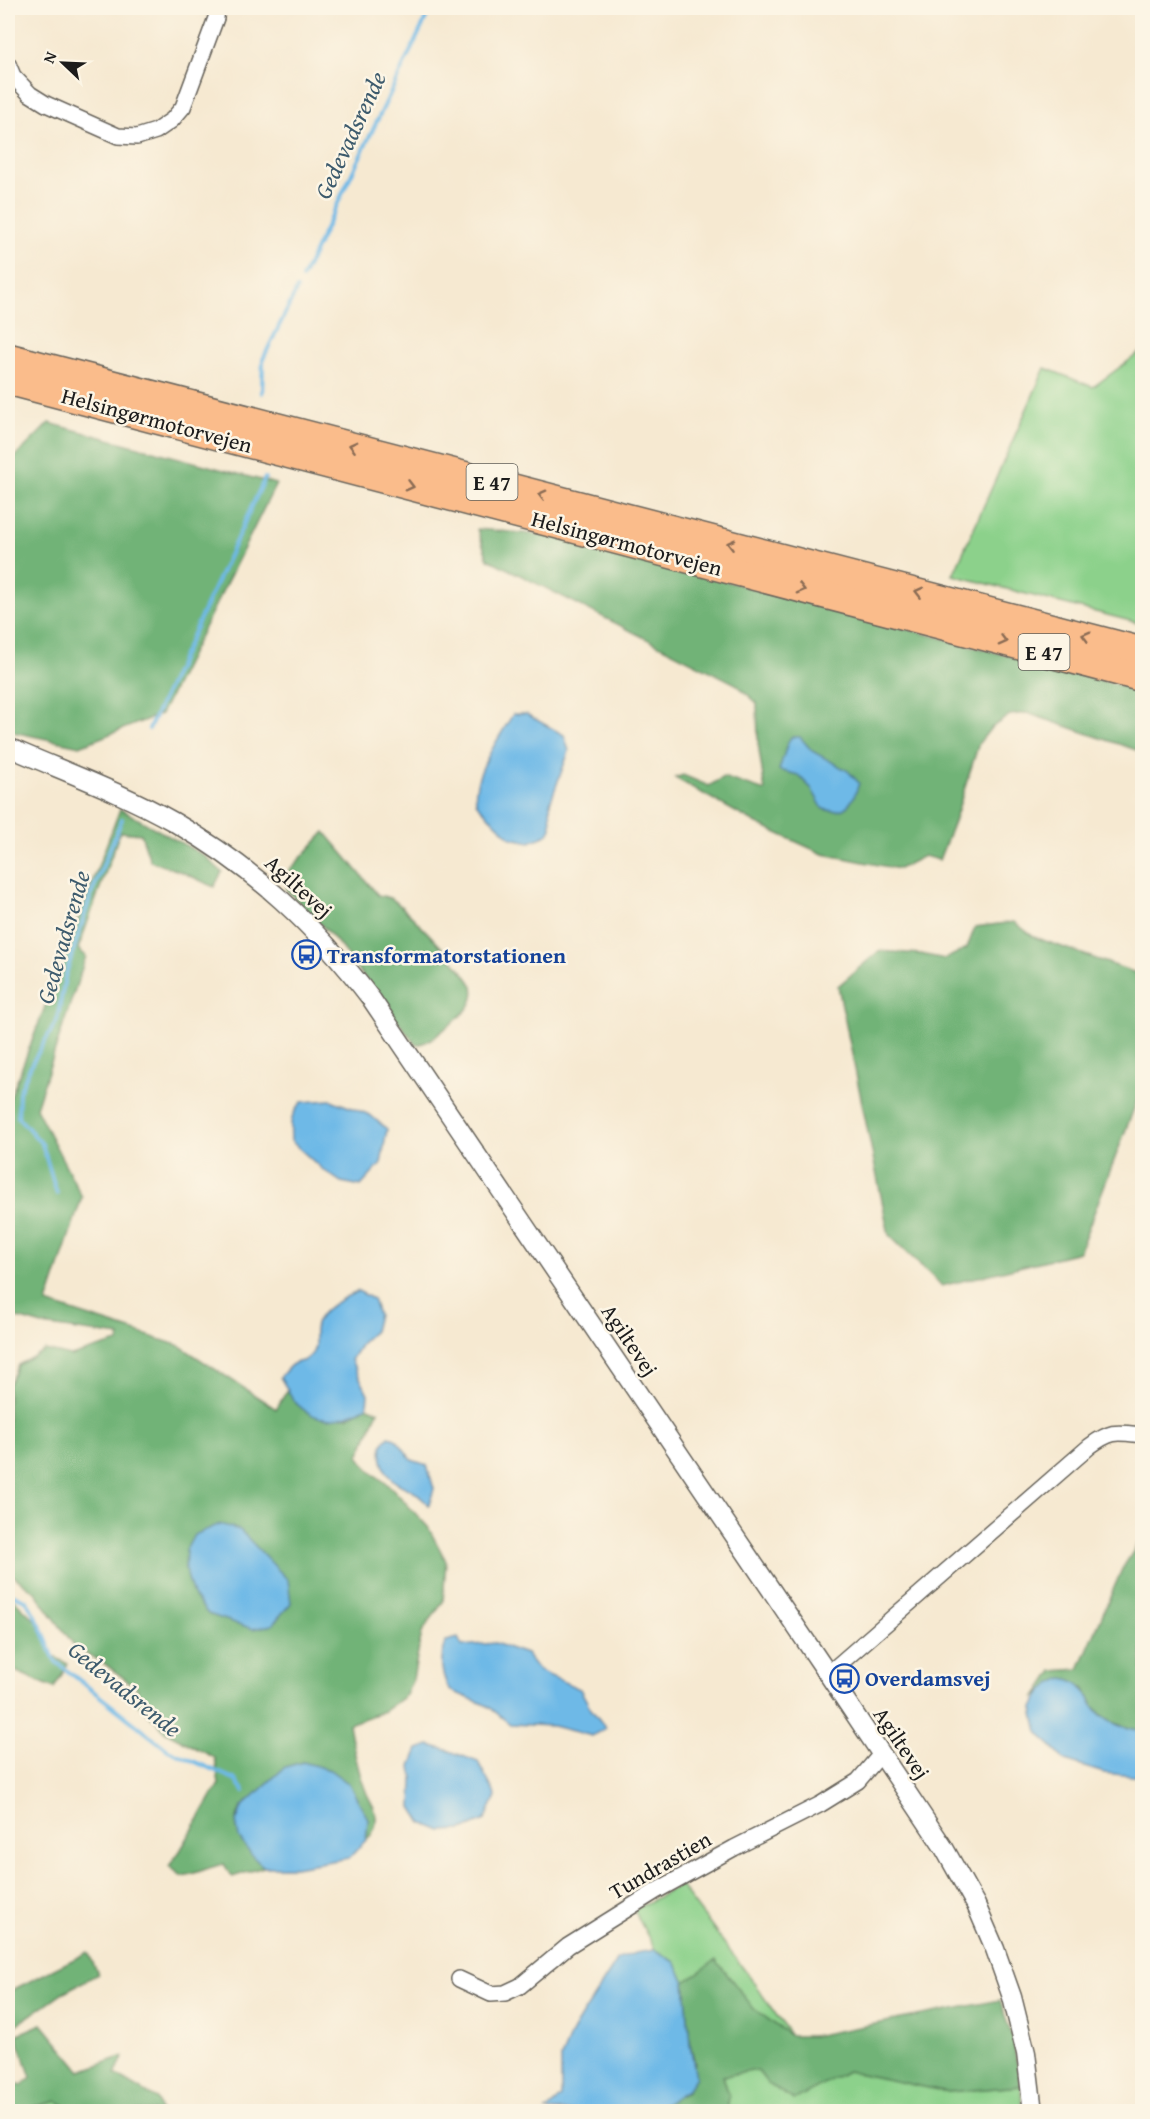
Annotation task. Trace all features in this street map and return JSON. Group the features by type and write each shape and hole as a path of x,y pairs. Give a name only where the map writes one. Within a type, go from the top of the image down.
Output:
{"highway":[{"name":"Helsingørmotorvejen","path":"8,357 1143,651"},
{"name":"Helsingørmotorvejen","path":"8,381 1143,678"}],"street":[{"path":"8,64 14,76 30,94 46,104 118,136 137,137 156,131 172,120 183,107 216,18 217,8"},
{"name":"Agiltevej","path":"8,747 132,801 204,840 273,890 316,932 378,1010 944,1848 988,1931 1012,1996 1026,2053 1033,2112"},
{"path":"828,1674 1090,1446 1107,1434 1143,1435"},
{"name":"Tundrastien","path":"459,1979 491,1994 505,1993 520,1986 568,1947 656,1891 858,1781 881,1754"}],"green space":[{"path":"1142,351 1142,624 953,575 1045,368 1093,387"},
{"path":"49,423 276,484 161,714 80,746 8,731 8,464"},
{"path":"477,529 554,536 1142,691 1142,752 1027,713 1010,715 991,728 979,743 955,819 939,860 924,856 899,869 823,854 757,824 675,778 683,775 709,786 723,777 765,791 758,743 757,703 736,684 488,559"},
{"path":"120,809 205,856 222,872 214,887 182,872 150,861 141,834 120,832 78,949 86,956 36,1108 82,1197 47,1303 180,1346 276,1409 288,1389 296,1403 309,1413 348,1417 367,1406 378,1411 359,1456 370,1471 391,1487 428,1527 446,1561 443,1602 422,1632 413,1679 406,1695 384,1711 349,1724 361,1777 376,1813 376,1823 372,1834 366,1840 368,1819 303,1762 295,1764 279,1773 242,1807 238,1815 238,1832 246,1848 264,1867 232,1877 224,1864 182,1876 169,1866 219,1784 215,1758 164,1731 137,1703 137,1688 102,1662 76,1648 35,1592 8,1572 8,1386 18,1365 45,1350 71,1356 118,1342 120,1336 42,1325 18,1318 8,1325 8,1104"},
{"path":"325,832 378,895 392,899 409,914 449,956 473,987 473,999 468,1008 460,1017 426,1042 416,1045 333,937 287,890 286,874"},
{"path":"1014,922 1034,937 1142,975 1142,1100 1138,1098 1079,1252 942,1286 889,1235 838,986 879,951 921,954 945,959 967,948 975,927"},
{"path":"1139,1542 1142,1546 1142,1731 1121,1726 1106,1718 1094,1706 1084,1687 1042,1691 1035,1698 1053,1671 1079,1669 1122,1569"},
{"path":"8,1594 37,1622 53,1656 68,1664 54,1688 8,1668"},
{"path":"680,1885 791,2036 754,2009 716,1961 685,1982 675,1962 655,1950 634,1910"},
{"path":"88,1952 98,1974 62,1993 8,2031 8,1992"},
{"path":"716,1960 754,2009 791,2036 812,2036 1000,2000 1013,2041 1021,2086 948,2092 847,2071 794,2100 769,2085 757,2070 723,2076 729,2096 727,2111 645,2112 687,2091 695,2063 690,2044 685,1982"},
{"path":"42,2024 81,2071 124,2056 115,2074 157,2099 161,2111 75,2111 57,2101 8,2111 8,2081 22,2085 31,2077 16,2035"},
{"path":"757,2070 769,2085 794,2099 847,2071 948,2092 1021,2086 1022,2111 727,2111 729,2096 723,2076"},
{"path":"57,2101 75,2111 16,2112"}],"water":[{"path":"513,714 526,714 564,735 569,751 550,803 551,828 547,835 530,842 511,838 477,804 475,794 487,758"},
{"path":"791,737 800,737 812,751 848,771 859,783 847,806 837,811 823,809 811,788 798,775 779,770"},
{"path":"331,1100 370,1115 387,1129 381,1164 361,1186 341,1182 322,1169 291,1141 292,1120 302,1102"},
{"path":"358,1291 373,1299 378,1315 374,1331 362,1342 351,1360 368,1394 367,1406 349,1415 332,1419 315,1416 306,1412 295,1402 280,1377 291,1365 306,1359 312,1353 315,1347 316,1323 325,1311"},
{"path":"389,1436 397,1440 412,1460 427,1465 434,1489 429,1505 414,1492 394,1481 386,1471 381,1453"},
{"path":"220,1524 240,1530 288,1580 291,1603 272,1625 253,1629 208,1614 193,1595 185,1568 186,1550 194,1535"},
{"path":"458,1638 462,1646 495,1643 526,1654 539,1671 580,1689 591,1709 606,1728 592,1736 553,1726 510,1724 488,1706 449,1690 442,1666 443,1655 446,1641"},
{"path":"1063,1678 1078,1684 1102,1716 1121,1726 1142,1731 1142,1777 1104,1773 1065,1761 1038,1732 1033,1708 1042,1691"},
{"path":"429,1745 478,1762 496,1796 485,1820 462,1830 441,1831 422,1823 412,1807 411,1766 418,1749"},
{"path":"303,1762 330,1770 349,1784 368,1819 366,1840 349,1858 295,1867 264,1867 252,1856 239,1838 236,1822 242,1807 285,1767"},
{"path":"655,1950 675,1962 685,1982 690,2044 696,2077 687,2090 670,2101 645,2111 546,2111 561,2097 561,2058 572,2032 618,1959 635,1953"}],"waterway":[{"name":"Gedevadsrende","path":"302,278 431,8"},
{"name":"Gedevadsrende","path":"262,393 263,359 297,289"},
{"name":"Gedevadsrende","path":"149,729 265,478"},
{"name":"Gedevadsrende","path":"57,1194 42,1144 18,1117 19,1092 32,1063 57,1021 65,977 91,895 122,819"},
{"name":"Gedevadsrende","path":"8,1592 27,1601 55,1661 168,1750 234,1779 244,1791"}],"place":[{"name":"Transformatorstationen","path":"306,955"},
{"name":"Overdamsvej","path":"844,1678"}]}
